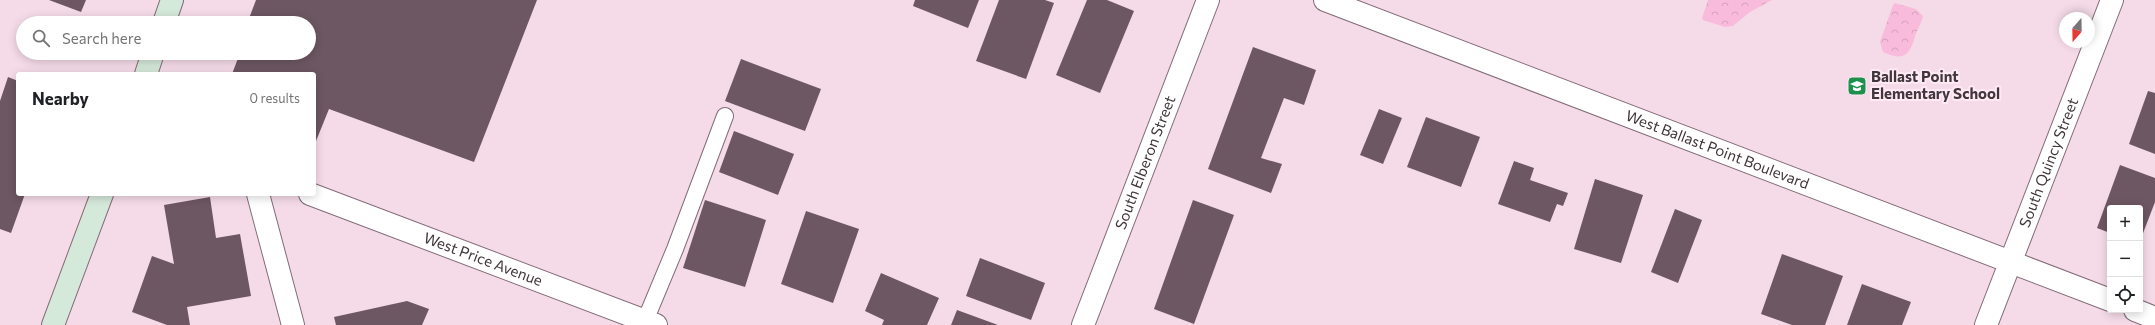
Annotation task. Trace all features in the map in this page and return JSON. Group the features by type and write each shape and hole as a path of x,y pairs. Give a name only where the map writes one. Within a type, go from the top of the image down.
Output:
{"street":[{"path":"166,16 172,0"},
{"name":"South Elberon Street","path":"1083,325 1208,0"},
{"name":"West Ballast Point Boulevard","path":"1325,0 2107,299"},
{"name":"South Quincy Street","path":"1986,325 2112,0"},
{"path":"147,72 151,60"},
{"path":"53,325 101,196"},
{"path":"259,196 292,325"},
{"name":"West Price Avenue","path":"315,196 650,323"},
{"path":"2143,313 2155,318"}],"lane":[{"path":"650,323 675,249 725,116"}],"green space":[{"path":"1708,0 1772,0 1750,12 1733,26 1725,27 1703,20 1702,18"},
{"path":"1895,3 1916,9 1923,16 1912,46 1903,56 1889,55 1883,52 1880,42"}],"building":[{"path":"49,0 86,0 81,12"},
{"path":"256,0 537,0 474,162 329,109 316,141 316,72 233,72 237,60 316,60 316,16 250,16"},
{"path":"915,0 979,0 968,28 913,6"},
{"path":"999,0 1045,0 1054,3 1026,79 976,61"},
{"path":"1087,0 1107,0 1134,11 1100,93 1056,75"},
{"path":"1253,47 1316,70 1304,105 1284,98 1261,158 1282,164 1271,193 1208,169"},
{"path":"741,59 821,89 805,131 725,101"},
{"path":"8,77 16,80 16,196 24,196 11,233 0,229 0,101"},
{"path":"2148,91 2155,93 2155,154 2129,144"},
{"path":"1379,109 1402,118 1383,164 1360,155"},
{"path":"1426,117 1480,137 1461,187 1407,167"},
{"path":"734,131 794,154 778,195 719,172"},
{"path":"1514,161 1534,168 1530,180 1568,193 1563,206 1557,204 1550,222 1498,204"},
{"path":"2120,165 2155,178 2155,202 2143,233 2143,205 2107,205 2107,232 2097,228"},
{"path":"1595,179 1643,195 1621,263 1574,249"},
{"path":"210,197 216,238 240,234 251,296 187,307 190,325 167,325 132,312 152,256 174,264 164,205"},
{"path":"705,200 766,220 745,287 683,268"},
{"path":"1193,200 1234,215 1194,324 1154,309"},
{"path":"1675,209 1702,220 1678,283 1651,272"},
{"path":"806,211 859,229 833,303 781,284"},
{"path":"1782,254 1843,276 1825,325 1792,325 1761,314"},
{"path":"980,258 1045,283 1031,320 966,296"},
{"path":"881,273 939,298 927,325 882,325 884,320 865,311"},
{"path":"1862,284 1911,302 1902,325 1847,325"},
{"path":"407,301 429,309 422,325 336,325 334,317"},
{"path":"957,310 998,325 951,325"}],"place":[{"name":"Ballast Point Elementary School","path":"1857,86"}]}
